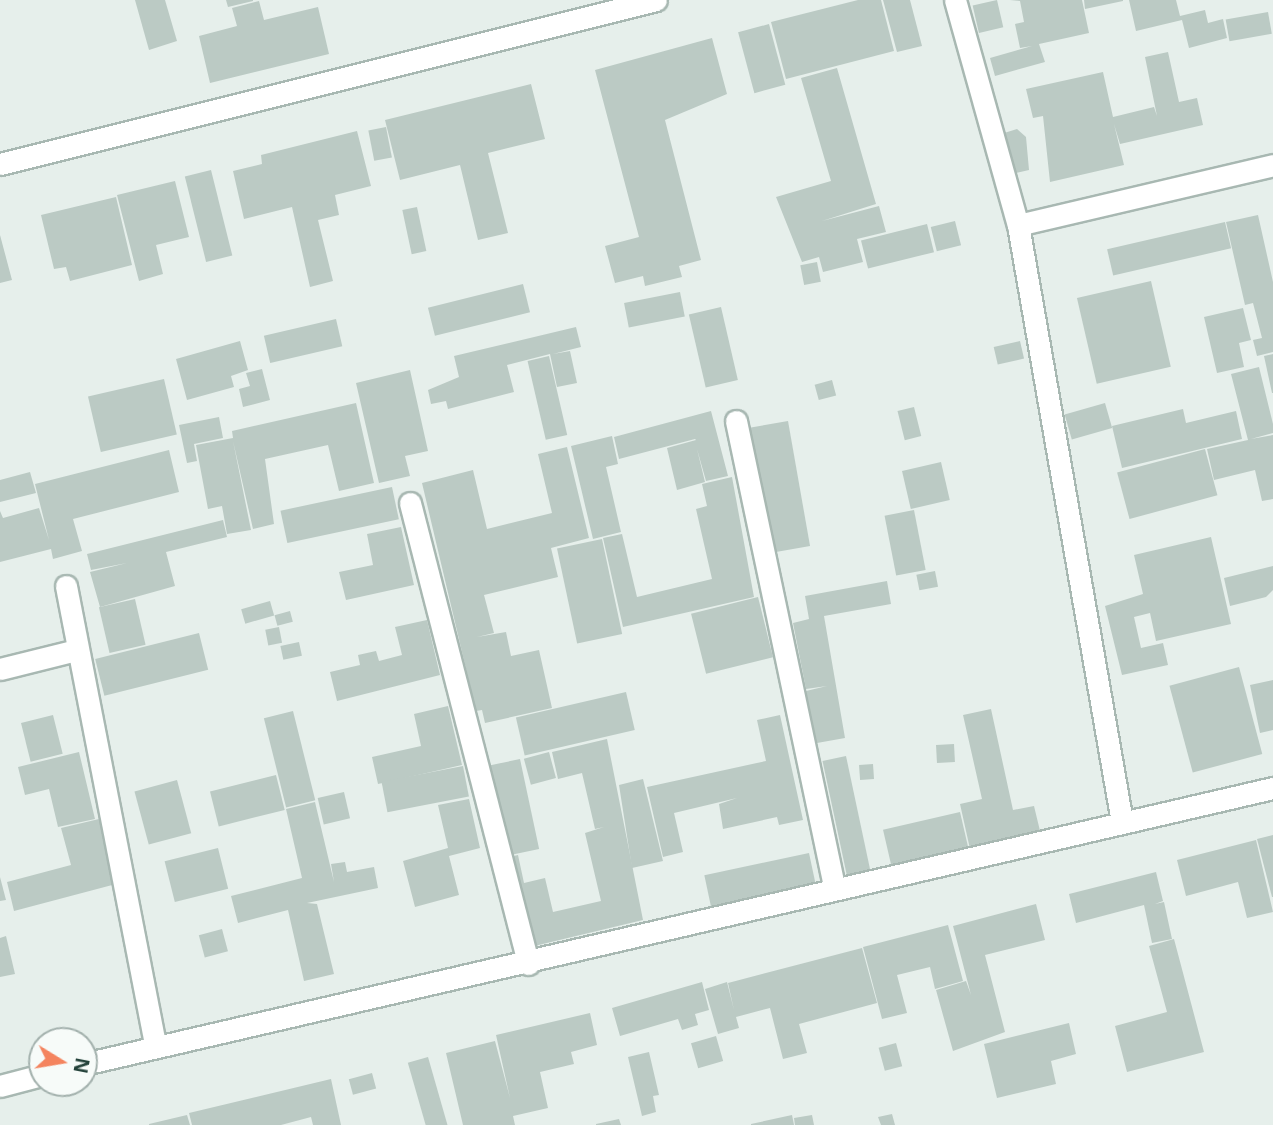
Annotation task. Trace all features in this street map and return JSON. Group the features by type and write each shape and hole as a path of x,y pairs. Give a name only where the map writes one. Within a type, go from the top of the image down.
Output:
{"street":[{"path":"0,164 656,0"},
{"path":"955,0 1018,225 1122,822"},
{"path":"1018,225 1273,165"},
{"path":"736,421 834,887"},
{"path":"410,503 528,964"},
{"path":"66,586 76,650 155,1045"},
{"path":"0,669 76,650"},
{"path":"98,1059 528,964 834,887 1273,788"},
{"path":"0,1086 28,1078"}],"building":[{"path":"135,0 165,0 177,41 149,50"},
{"path":"226,0 253,0 253,1 228,7"},
{"path":"858,0 881,0 894,51 786,79 771,22"},
{"path":"883,0 910,0 922,46 897,52"},
{"path":"997,0 1003,27 979,33 973,6"},
{"path":"1010,0 1082,0 1089,33 1039,44 1045,62 995,76 990,58 1032,46 1020,48 1015,24 1024,22 1020,1"},
{"path":"1084,0 1123,0 1123,1 1085,9"},
{"path":"1129,0 1176,0 1180,16 1205,10 1208,23 1223,19 1227,38 1189,48 1182,20 1136,31"},
{"path":"259,1 264,20 318,7 329,54 210,83 199,36 237,26 232,8"},
{"path":"1268,12 1272,34 1229,41 1226,19"},
{"path":"769,24 785,85 754,93 738,32"},
{"path":"712,38 727,94 665,120 701,260 679,266 682,277 645,286 643,276 615,283 605,246 639,237 595,70"},
{"path":"1168,52 1179,102 1197,98 1203,125 1120,144 1114,124 1124,165 1050,182 1043,116 1033,118 1026,89 1103,72 1113,117 1154,107 1157,116 1145,57"},
{"path":"837,68 876,204 822,221 879,206 886,232 857,239 863,262 823,272 819,257 802,262 776,197 831,181 801,78"},
{"path":"531,84 545,139 488,153 508,233 478,240 460,165 400,180 385,120"},
{"path":"386,127 392,157 374,161 368,130"},
{"path":"1017,129 1026,137 1029,170 1012,174 1001,134"},
{"path":"357,131 371,186 335,195 339,215 318,220 333,281 310,287 292,207 244,219 233,171 262,164 261,155"},
{"path":"211,170 232,255 206,262 185,177"},
{"path":"175,181 189,237 156,245 163,274 139,281 117,195"},
{"path":"116,197 132,265 70,281 66,267 54,269 41,215"},
{"path":"417,207 426,251 412,254 402,210"},
{"path":"1258,215 1273,282 1273,352 1257,356 1253,340 1262,338 1253,303 1245,305 1226,222"},
{"path":"955,221 961,245 937,251 931,227"},
{"path":"1225,222 1231,248 1113,276 1107,249"},
{"path":"927,224 934,252 868,269 861,240"},
{"path":"0,235 12,280 0,283"},
{"path":"817,262 821,282 804,285 800,265"},
{"path":"1151,281 1171,367 1097,384 1077,298"},
{"path":"523,284 530,312 435,336 428,308"},
{"path":"680,292 685,317 629,327 624,303"},
{"path":"721,307 738,380 706,388 689,314"},
{"path":"1243,308 1251,340 1239,343 1244,367 1217,373 1204,317"},
{"path":"336,319 342,346 270,363 264,336"},
{"path":"576,327 581,347 553,354 570,351 577,383 557,387 550,354 507,365 514,392 448,409 446,401 431,404 428,390 459,377 454,356"},
{"path":"240,341 248,370 231,376 234,387 187,400 176,359"},
{"path":"1020,341 1024,359 998,365 994,347"},
{"path":"1273,354 1273,393 1272,393 1264,356"},
{"path":"549,356 567,435 546,440 528,361"},
{"path":"1259,367 1273,424 1273,433 1251,439 1273,435 1273,499 1262,501 1255,470 1214,480 1207,449 1248,440 1231,374"},
{"path":"262,369 270,400 243,407 239,389 250,386 246,373"},
{"path":"410,370 428,451 405,456 410,476 379,483 356,383"},
{"path":"164,379 177,435 101,452 88,397"},
{"path":"832,380 836,395 819,400 815,385"},
{"path":"356,403 374,483 339,491 328,445 265,459 274,524 253,529 233,441 251,530 227,534 222,506 208,509 196,445 233,438 232,431"},
{"path":"1105,403 1112,428 1072,440 1065,415"},
{"path":"914,407 921,436 905,440 898,411"},
{"path":"1183,409 1186,423 1236,411 1242,439 1122,468 1112,426"},
{"path":"711,411 728,476 706,481 697,449 705,482 677,490 667,448 695,439 619,459 614,437"},
{"path":"219,417 223,438 194,444 197,461 187,463 179,425"},
{"path":"788,421 810,546 772,553 750,428"},
{"path":"612,436 618,464 606,467 621,532 593,539 571,446"},
{"path":"567,447 589,538 551,548 558,577 484,595 494,633 477,637 506,632 511,656 539,650 552,708 485,723 482,710 476,711 422,483 473,470 487,529 552,513 538,454"},
{"path":"1205,449 1217,495 1130,519 1117,473"},
{"path":"169,450 179,492 73,519 82,551 53,559 51,549 0,562 0,511 3,518 39,508 49,540 35,484"},
{"path":"941,462 950,500 911,509 902,471"},
{"path":"30,472 36,493 0,502 0,480"},
{"path":"732,477 754,597 623,627 603,538 622,534 637,597 712,579 696,509 707,506 702,484"},
{"path":"392,487 399,519 287,543 280,511"},
{"path":"914,510 926,570 896,576 885,516"},
{"path":"223,520 227,537 166,552 175,586 100,607 90,572 127,563 91,570 87,554"},
{"path":"401,527 414,585 346,600 339,572 373,565 367,534"},
{"path":"1211,537 1231,624 1156,641 1150,613 1134,617 1141,648 1163,643 1168,665 1122,675 1105,606 1143,594 1134,555"},
{"path":"602,539 622,634 577,643 557,549"},
{"path":"1273,566 1273,590 1266,597 1230,606 1224,578"},
{"path":"935,571 938,587 919,590 916,575"},
{"path":"887,581 891,604 824,616 845,738 817,743 806,691 827,686 806,689 793,623 809,619 805,596"},
{"path":"758,597 773,657 706,674 691,614"},
{"path":"135,599 146,645 110,653 99,607"},
{"path":"270,601 274,615 245,624 241,609"},
{"path":"290,611 293,622 277,626 275,615"},
{"path":"427,620 440,675 337,701 330,672 360,665 358,655 376,651 379,661 402,655 395,627"},
{"path":"279,627 282,643 268,645 265,630"},
{"path":"199,633 208,670 104,696 95,659"},
{"path":"299,642 302,656 283,660 280,646"},
{"path":"1239,667 1262,754 1193,773 1169,686"},
{"path":"1273,680 1273,730 1260,733 1250,685"},
{"path":"626,692 635,730 525,755 516,717"},
{"path":"448,706 462,765 378,784 372,757 421,746 414,714"},
{"path":"991,709 1013,810 1034,806 1041,835 970,849 960,804 982,799 963,715"},
{"path":"293,711 315,800 286,808 264,718"},
{"path":"53,715 63,754 31,762 21,723"},
{"path":"780,715 803,820 779,825 777,817 723,829 719,804 737,798 674,813 683,852 663,857 647,787 766,761 757,720"},
{"path":"607,739 643,920 526,948 505,858 518,855 524,883 545,878 553,912 601,901 585,833 604,827 595,829 582,773 558,779 552,752"},
{"path":"954,744 955,762 937,763 936,745"},
{"path":"79,752 95,819 58,827 49,789 25,795 18,767"},
{"path":"549,752 556,778 531,785 524,759"},
{"path":"846,756 871,873 847,878 823,761"},
{"path":"520,759 539,849 505,856 486,766"},
{"path":"873,764 874,779 860,780 859,765"},
{"path":"463,766 469,796 387,812 382,782"},
{"path":"276,775 285,810 219,826 210,791"},
{"path":"643,779 663,861 632,868 619,785"},
{"path":"177,780 191,833 149,845 134,791"},
{"path":"344,792 350,818 324,824 318,798"},
{"path":"469,799 480,848 449,856 459,895 415,907 403,861 448,848 438,805"},
{"path":"315,802 334,882 331,864 345,862 347,872 374,867 378,888 307,903 317,904 334,974 304,981 288,910 238,923 231,896 302,878 286,809"},
{"path":"960,812 968,848 891,866 883,830"},
{"path":"99,819 116,884 14,911 7,882 71,865 61,828"},
{"path":"1273,835 1273,897 1272,897 1257,839"},
{"path":"1256,840 1273,912 1247,918 1238,882 1186,896 1177,860"},
{"path":"218,848 228,889 175,902 165,861"},
{"path":"809,853 816,886 711,909 704,875"},
{"path":"1156,872 1163,901 1155,904 1164,902 1172,939 1152,943 1144,905 1076,923 1069,894"},
{"path":"0,877 6,900 0,901"},
{"path":"1036,904 1045,940 985,955 1005,1032 953,1051 936,990 966,981 971,995 953,926"},
{"path":"948,925 963,981 935,989 930,967 897,975 907,1013 882,1019 863,947"},
{"path":"222,929 228,951 205,957 199,935"},
{"path":"6,936 15,974 0,977 0,938"},
{"path":"1174,939 1204,1052 1127,1072 1115,1026 1167,1012 1149,946"},
{"path":"862,948 877,1003 799,1024 807,1053 783,1059 770,1008 736,1017 739,1028 718,1034 705,989 727,982 734,1010 728,983"},
{"path":"702,982 709,1010 695,1014 698,1025 682,1030 678,1019 620,1036 612,1008"},
{"path":"590,1013 597,1045 571,1052 574,1064 540,1072 548,1108 513,1116 515,1125 463,1125 446,1053 495,1041 510,1098 496,1035"},
{"path":"1069,1023 1076,1054 1051,1061 1056,1084 997,1098 984,1044"},
{"path":"716,1036 723,1061 698,1068 691,1043"},
{"path":"896,1043 902,1066 885,1071 879,1048"},
{"path":"649,1052 659,1095 653,1096 656,1112 642,1116 628,1057"},
{"path":"428,1057 447,1125 426,1125 408,1063"},
{"path":"372,1073 376,1088 353,1095 349,1079"},
{"path":"331,1079 341,1125 313,1125 311,1117 281,1125 192,1125 189,1113"},
{"path":"892,1114 895,1125 881,1125 878,1117"},
{"path":"187,1115 190,1125 149,1125 149,1124"},
{"path":"792,1115 794,1125 751,1125 751,1124"},
{"path":"812,1115 814,1125 795,1125 794,1118"},
{"path":"619,1119 621,1125 596,1125 596,1124"}]}
